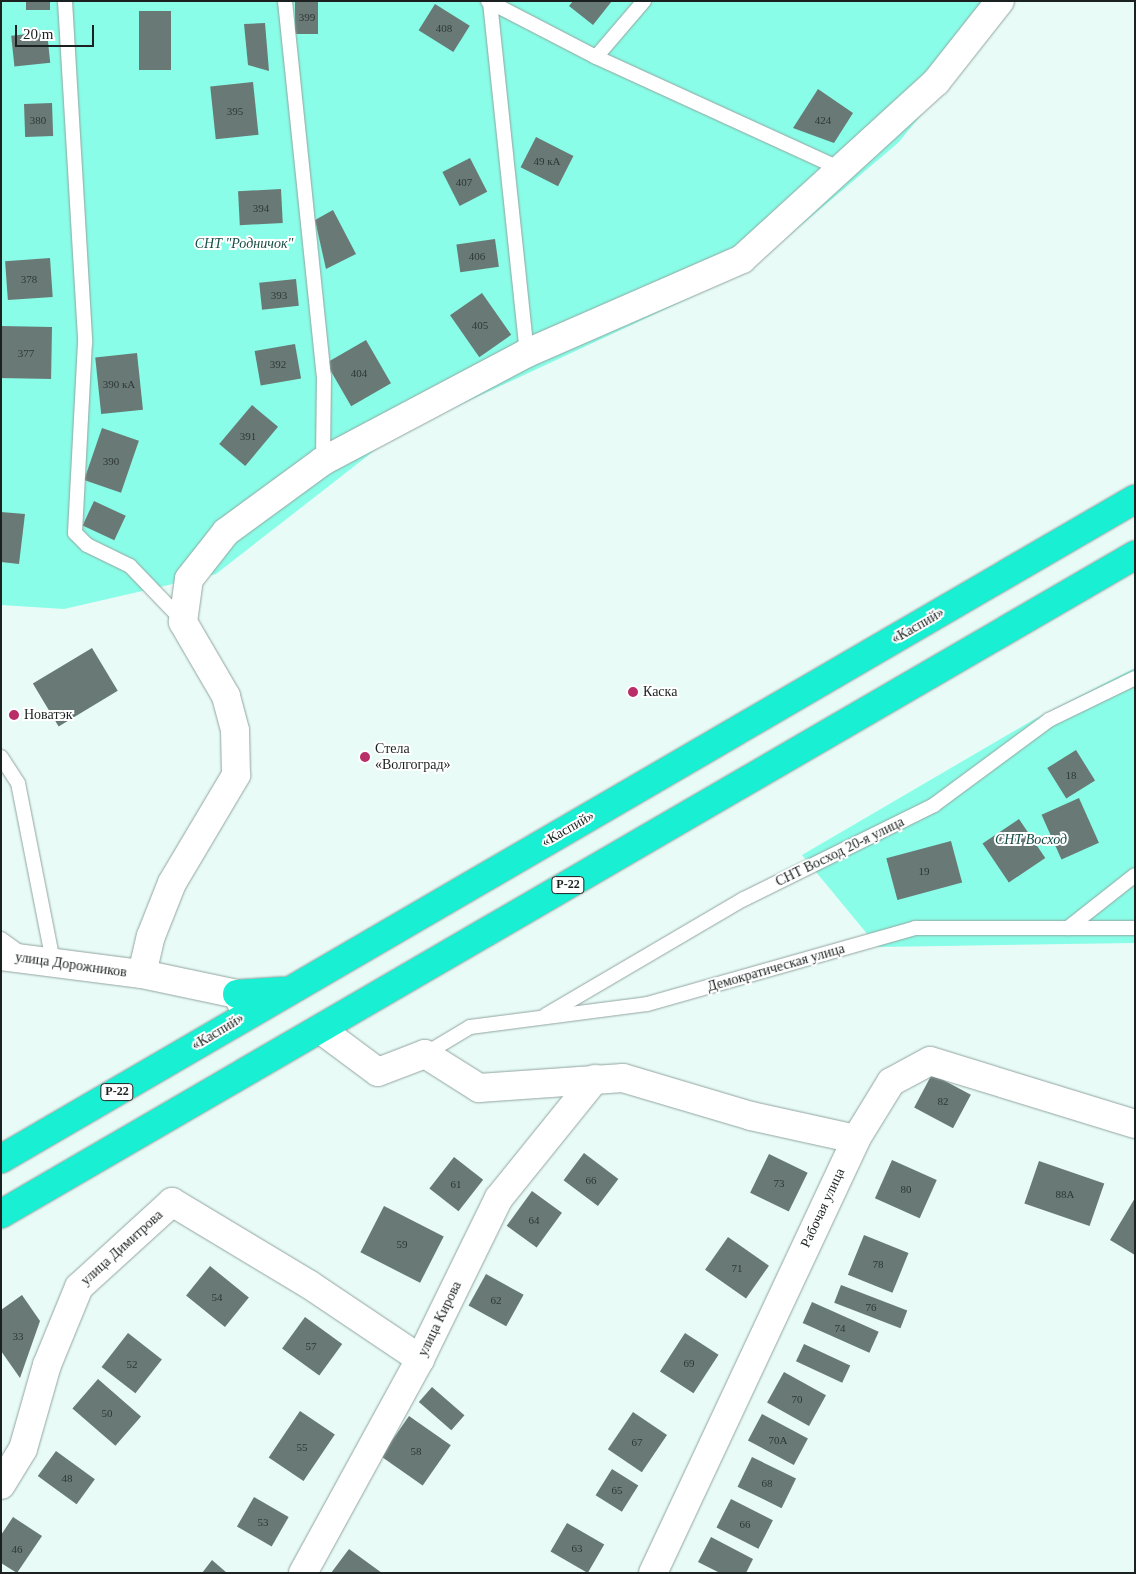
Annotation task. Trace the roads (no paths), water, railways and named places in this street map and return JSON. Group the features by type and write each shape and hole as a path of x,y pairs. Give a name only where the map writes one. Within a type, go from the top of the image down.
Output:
{"highway":[{"name":"«Каспий»","path":"1,1159 242,1004 288,991 1135,499"},
{"name":"Р-22","path":"1,1214 1135,555"}],"street":[{"path":"142,974 151,936 172,883 236,775 235,730 226,696 183,622 189,579 226,532 323,461 527,353 742,259 936,82 1000,1"},
{"name":"улица Дорожников","path":"14,957 142,974 242,1004"},
{"path":"320,1029 378,1072 425,1054 480,1088 623,1078 751,1116 856,1139"},
{"name":"Рабочая улица","path":"653,1573 856,1139 891,1082 930,1061 1135,1124"},
{"name":"улица Кирова","path":"303,1573 420,1359 499,1198 595,1079"},
{"name":"улица Димитрова","path":"1,1485 23,1449 47,1364 79,1287 172,1202 310,1285 420,1359"}],"lane":[{"path":"65,1 85,342 74,532 87,545 130,566 183,622"},
{"path":"285,1 324,376 323,461"},
{"path":"596,57 644,1"},
{"path":"489,2 596,57 841,169"},
{"path":"489,2 527,353"},
{"name":"СНТ Восход 20-я улица","path":"541,1018 744,899 934,805 1049,720 1135,678"},
{"path":"1,757 18,783 53,962"},
{"path":"1068,928 1135,875"},
{"name":"Демократическая улица","path":"425,1054 470,1027 647,1004 915,928 1135,928"},
{"path":"1,939 14,957"}],"place":[{"name":"Каска","path":"633,692"},
{"name":"Новатэк","path":"14,715"},
{"name":"Стела «Волгоград»","path":"365,757"}],"park label":[{"name":"СНТ \"Родничок\"","path":"244,244"},
{"name":"СНТ Восход","path":"1031,840"}]}
